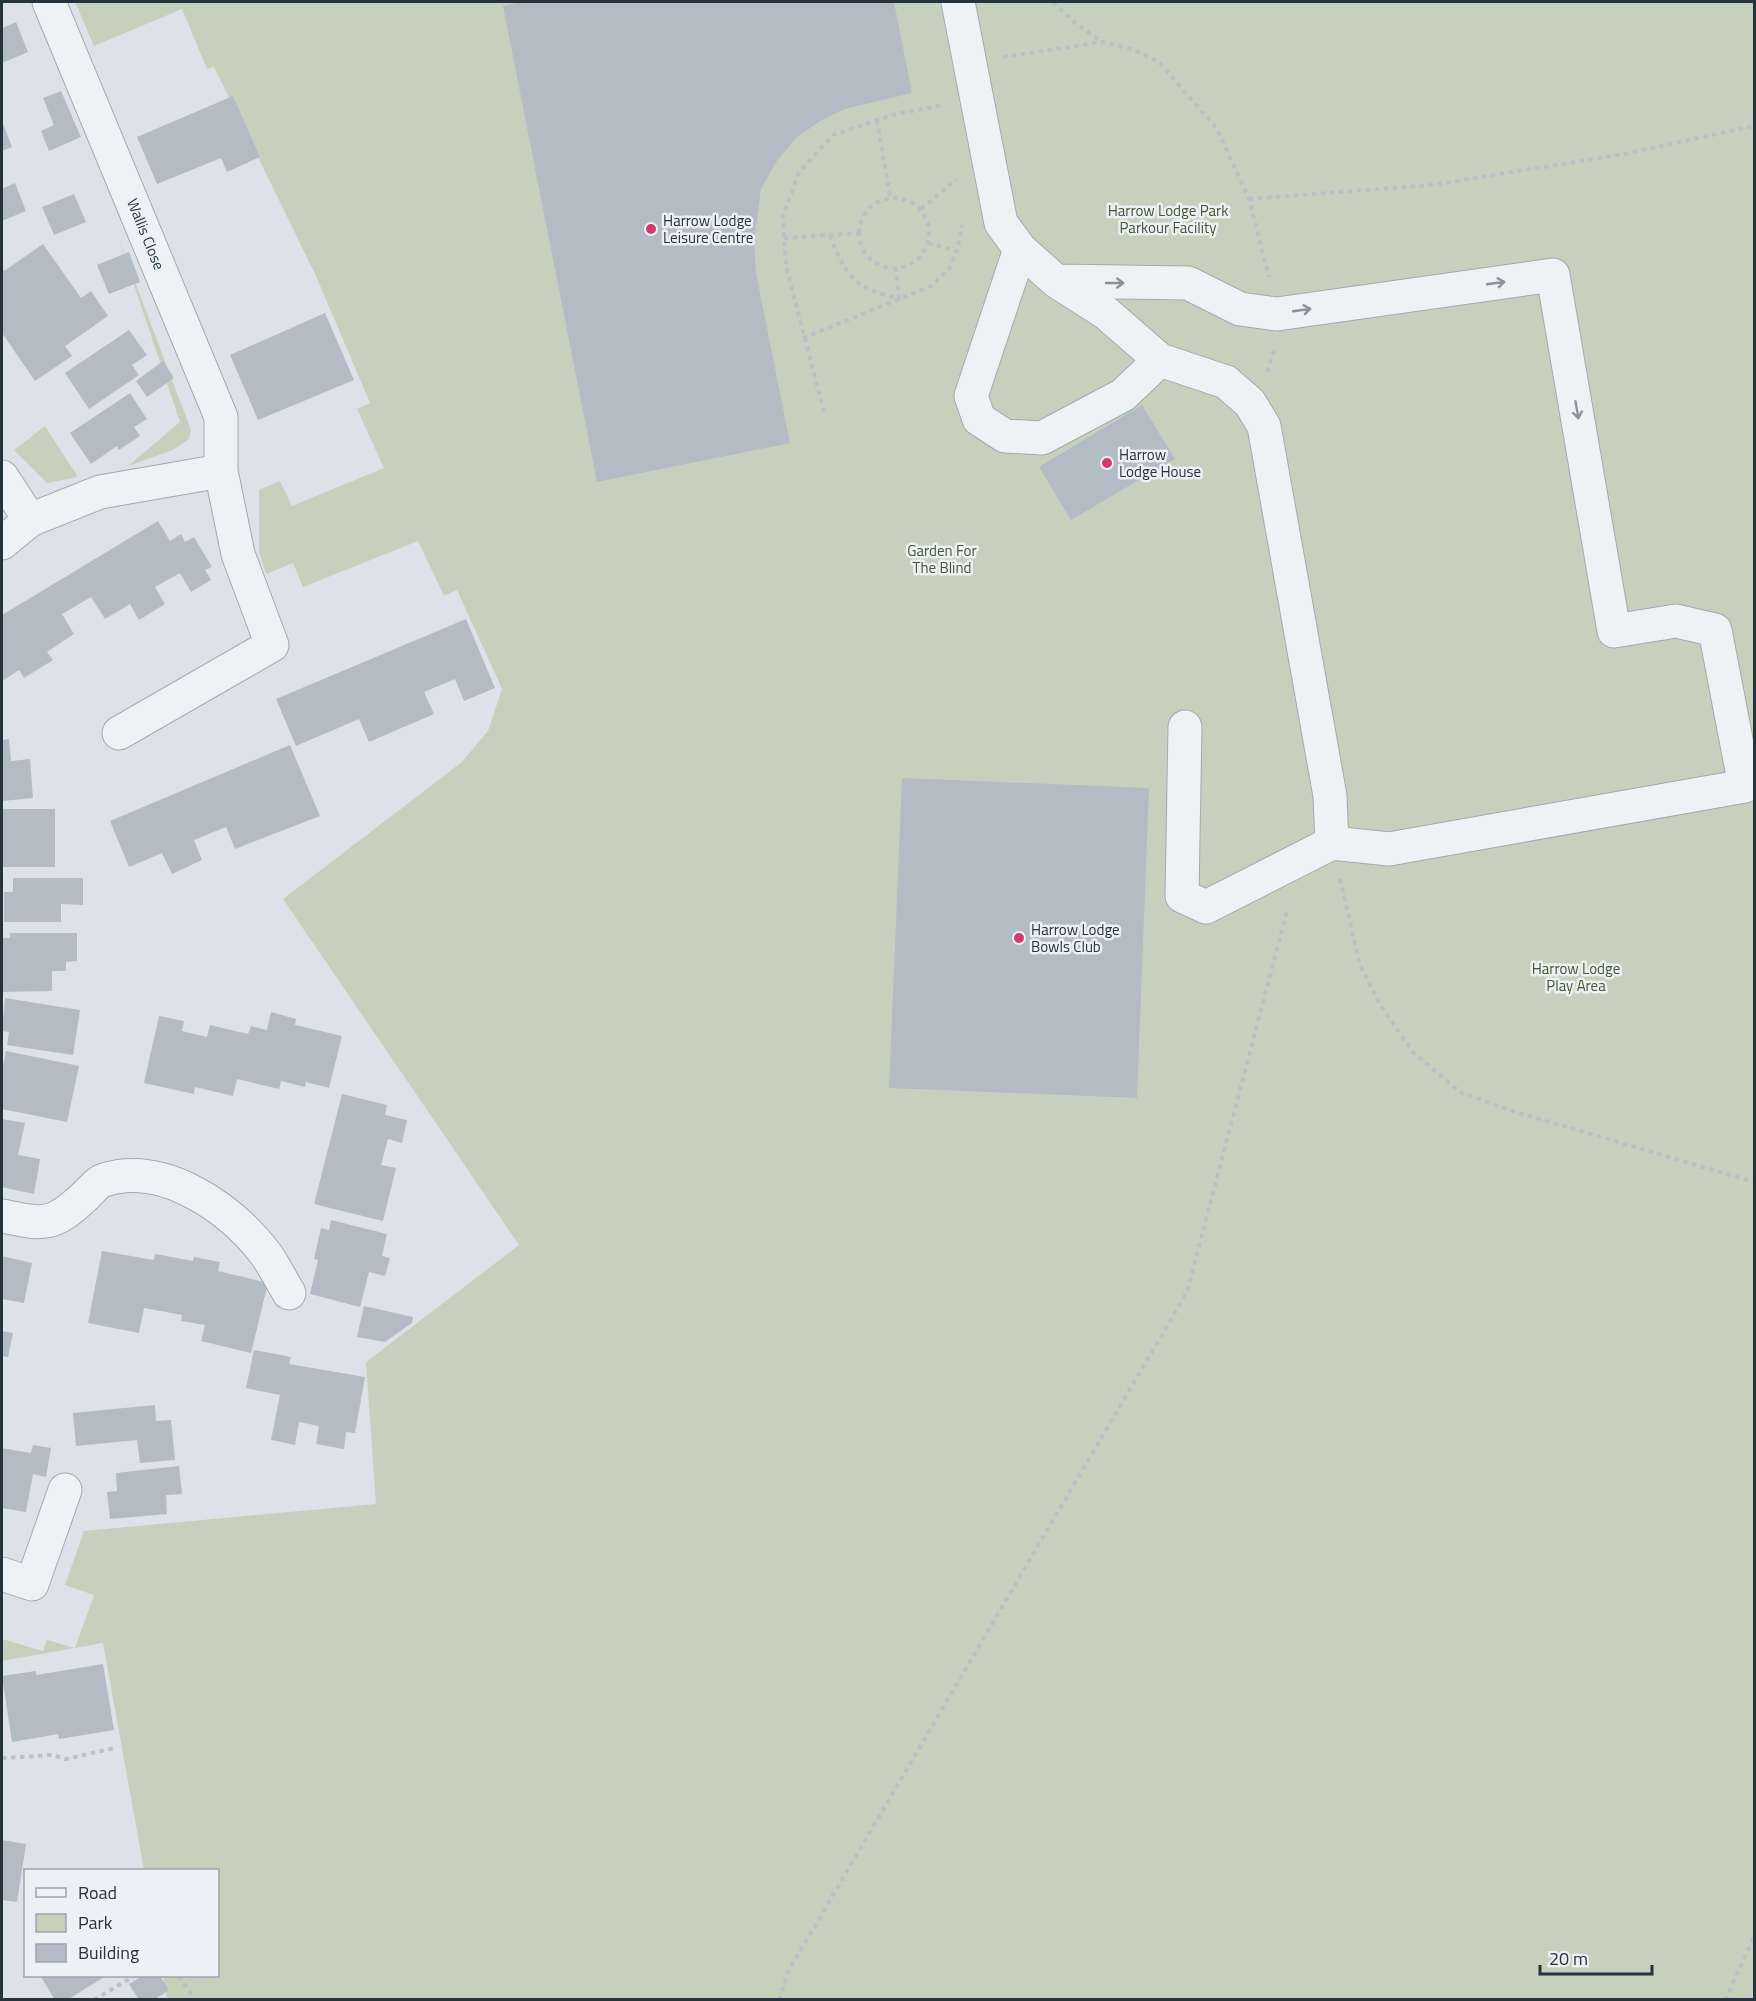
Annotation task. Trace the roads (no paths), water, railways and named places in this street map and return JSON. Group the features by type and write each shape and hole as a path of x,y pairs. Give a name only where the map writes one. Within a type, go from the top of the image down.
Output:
{"street":[{"name":"Wallis Close","path":"50,2 221,417 221,471 238,554 272,645 119,733"},
{"path":"958,2 1001,223 1020,249 1056,281 1106,313 1160,360 1226,382 1250,403 1264,426 1330,796 1332,843"},
{"path":"1020,249 971,396 979,419 1005,436 1042,438 1123,395 1160,360"},
{"path":"1056,281 1188,283 1240,309 1277,314 1553,275 1614,632 1676,621 1715,630 1745,786 1389,849 1332,843 1206,907 1182,896 1185,727"},
{"path":"2,543 30,520 100,492 221,471"},
{"path":"2,477 30,520"},
{"path":"2,1215 42,1223 66,1214 102,1180 137,1174 173,1183 203,1197 236,1222 265,1254 289,1293"},
{"path":"2,1574 32,1584 65,1490"}],"place":[{"name":"Harrow Lodge Leisure Centre","path":"651,229"},
{"name":"Harrow Lodge House","path":"1107,463"},
{"name":"Harrow Lodge Bowls Club","path":"1019,938"}],"park label":[{"name":"Harrow Lodge Park Parkour Facility","path":"1168,218"},
{"name":"Garden For The Blind","path":"942,558"},
{"name":"Harrow Lodge Play Area","path":"1576,976"}]}
